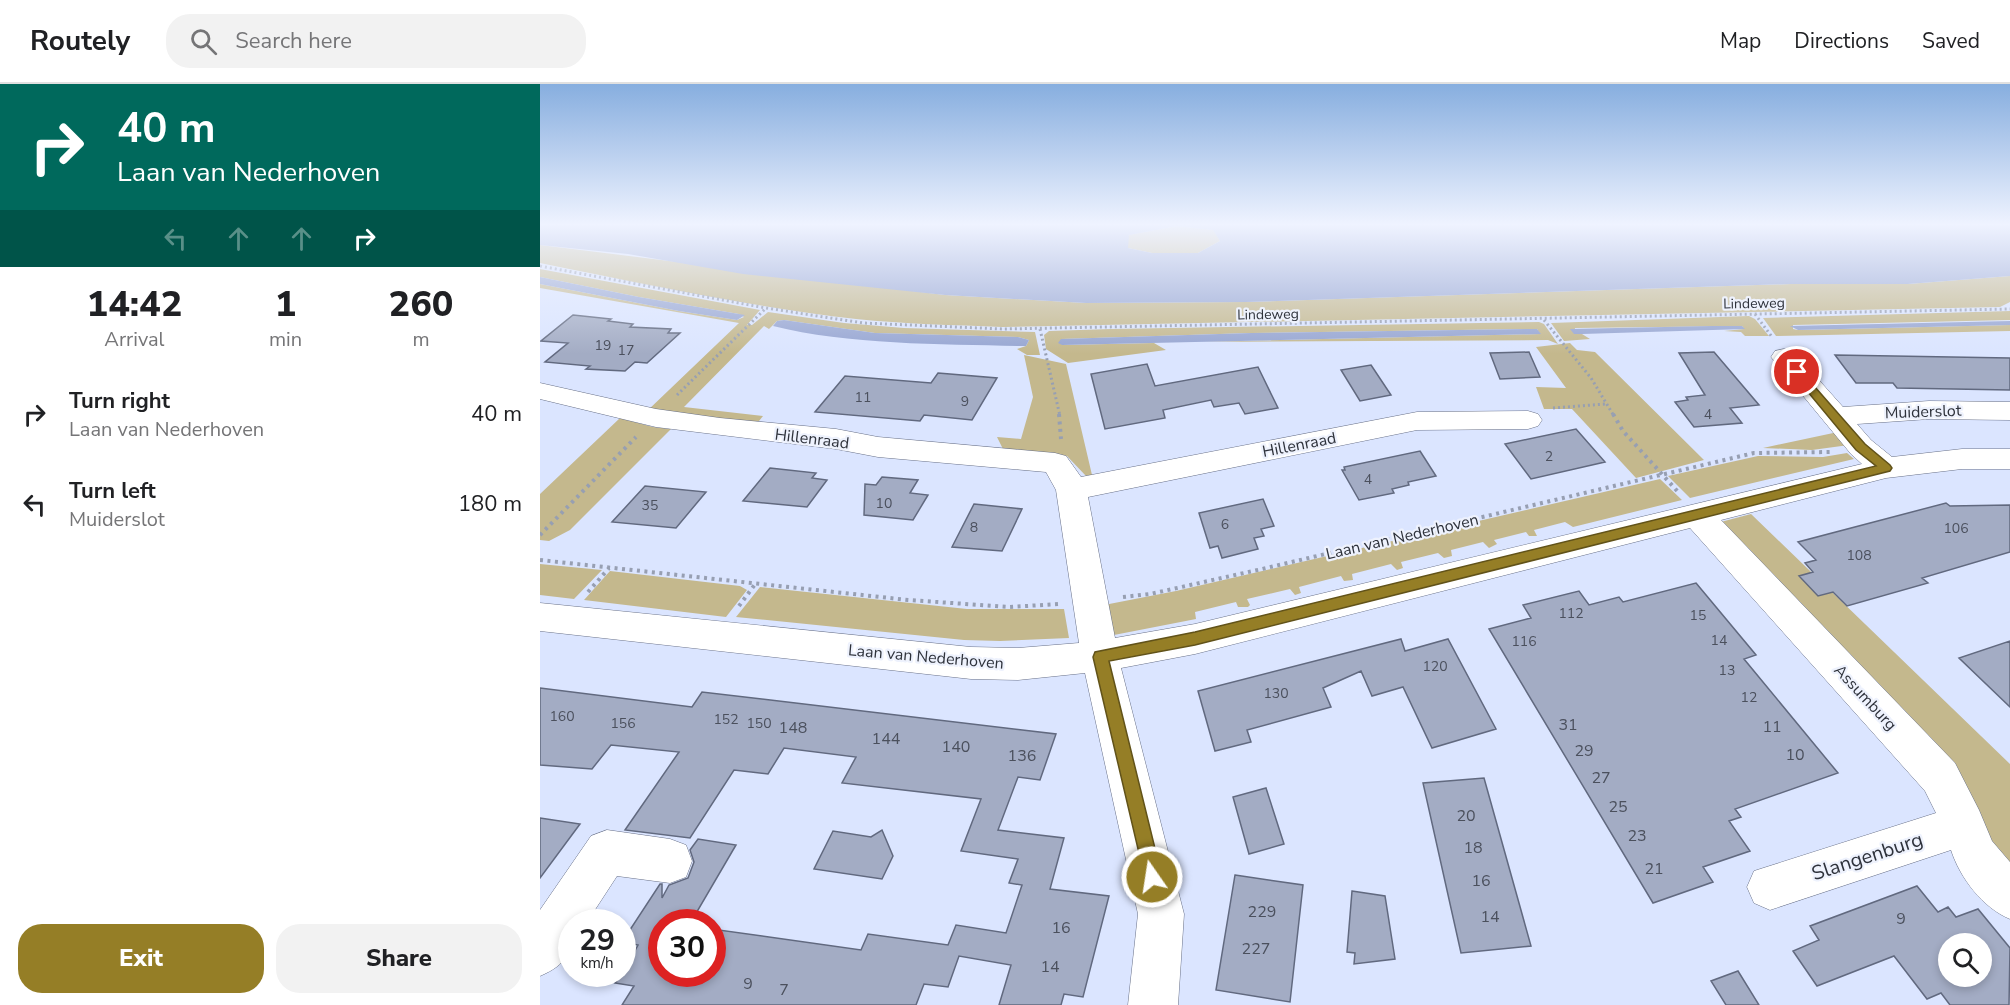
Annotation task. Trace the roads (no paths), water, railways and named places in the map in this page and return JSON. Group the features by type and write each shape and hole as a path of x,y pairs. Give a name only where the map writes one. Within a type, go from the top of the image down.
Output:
{"street":[{"path":"1784,357 1873,457"},
{"name":"Hillenraad","path":"540,391 656,418 720,427 878,447 1055,463 1065,473 1071,490 1417,421 1528,420"},
{"name":"Muiderslot","path":"1835,417 1929,410 2010,411"},
{"name":"Laan van Nederhoven","path":"540,616 971,663 1018,664 1100,657 1195,639 1697,515 1873,457 2010,459"},
{"path":"1071,490 1100,657 1161,914 1153,1005"},
{"name":"Assumburg","path":"1697,515 1940,777 1964,825 1975,856 2010,896"},
{"name":"Slangenburg","path":"1770,887 1964,825"},
{"path":"540,952 607,852 670,861"}],"water":[{"path":"708,268 2010,268 2010,276 1908,284 1791,284 1246,302 1086,303 945,295 743,274"},
{"path":"540,277 745,315 737,320 679,311 540,284"},
{"path":"784,320 875,333 1018,337 1029,340 1026,346 863,340 832,337 773,326 777,321"},
{"path":"2010,321 2010,325 1798,330 1790,326"},
{"path":"1742,326 1745,329 1574,334 1570,329"},
{"path":"1537,329 1541,334 1062,345 1058,343 1061,339 1251,333"}]}
